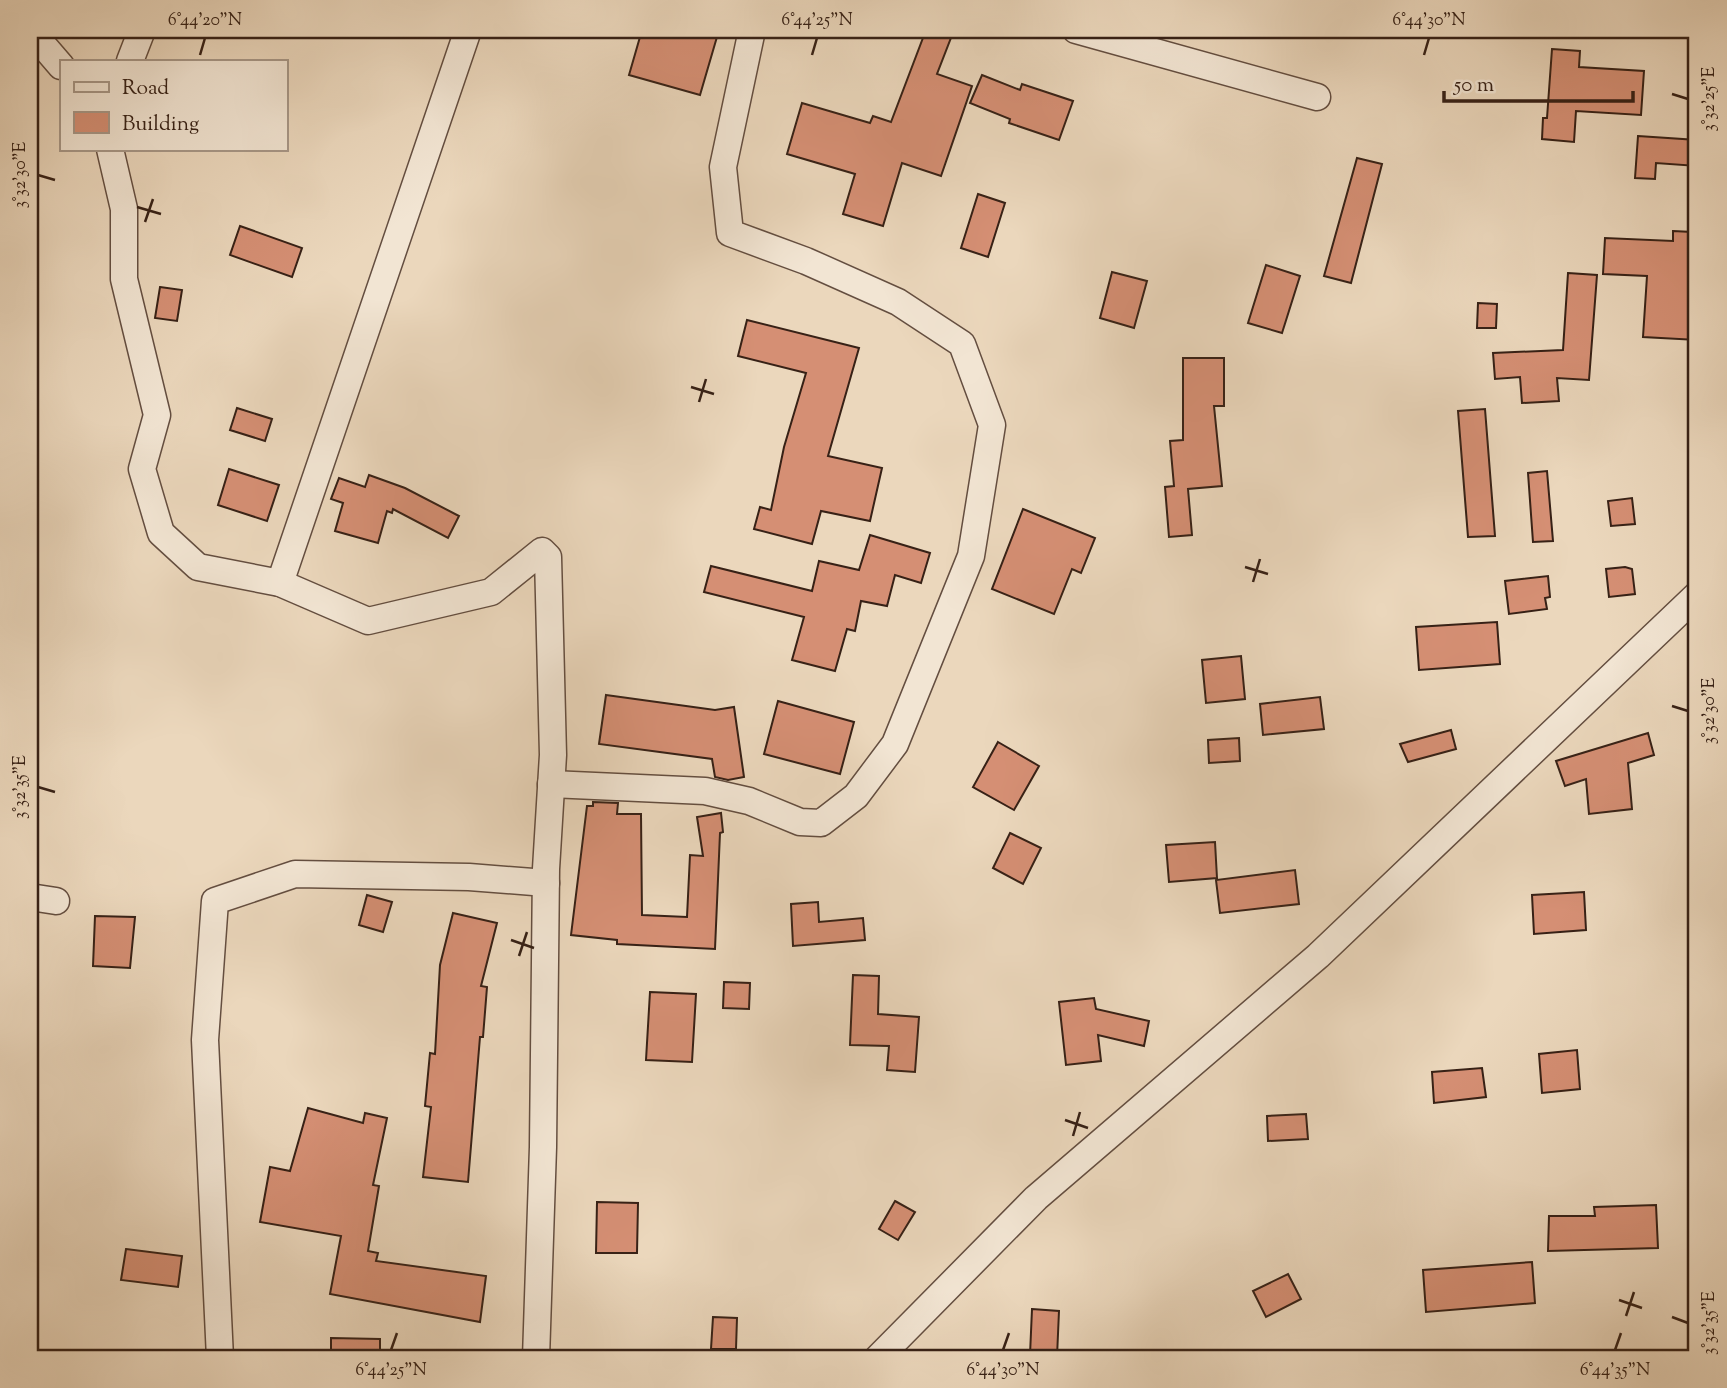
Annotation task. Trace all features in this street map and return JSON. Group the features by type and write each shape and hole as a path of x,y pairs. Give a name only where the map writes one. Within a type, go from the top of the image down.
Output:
{"street":[{"path":"30,30 60,65"},
{"path":"130,60 142,30"},
{"path":"280,583 468,30"},
{"path":"551,784 705,791 749,801 800,822 821,823 856,796 895,744 971,556 992,425 962,344 898,302 806,261 730,233 723,167 752,30"},
{"path":"1076,30 1317,97"},
{"path":"110,150 124,209 124,279 157,415 142,469 161,533 198,567 280,583 368,621 491,592 542,551 548,556 551,784 546,883 543,1147 536,1358"},
{"path":"878,1358 1035,1198 1318,956 1697,596"},
{"path":"220,1358 205,1040 215,901 295,874 469,877 546,883"},
{"path":"30,897 56,901"}],"building":[{"path":"642,30 719,30 700,95 629,75"},
{"path":"926,30 954,30 937,74 972,86 941,176 902,163 883,226 843,214 855,174 787,154 802,103 870,123 873,116 891,122"},
{"path":"1552,49 1580,51 1579,67 1644,71 1641,115 1576,111 1574,142 1542,139 1543,118 1547,118"},
{"path":"982,75 1020,90 1022,84 1073,101 1059,140 1009,123 1010,119 970,103"},
{"path":"1638,136 1697,140 1697,166 1656,163 1655,179 1635,178"},
{"path":"1357,158 1382,164 1351,283 1324,276"},
{"path":"978,194 1005,203 988,257 961,248"},
{"path":"240,226 302,248 292,277 230,255"},
{"path":"1673,231 1692,232 1692,236 1697,237 1697,340 1643,337 1647,276 1603,274 1605,238 1673,241"},
{"path":"1266,265 1300,276 1282,333 1248,323"},
{"path":"1112,272 1147,281 1134,328 1100,318"},
{"path":"1568,273 1597,275 1589,380 1557,378 1559,401 1522,403 1520,377 1495,379 1493,353 1563,350"},
{"path":"160,287 182,290 177,321 155,318"},
{"path":"1478,303 1497,304 1496,328 1477,328"},
{"path":"747,320 859,348 828,456 882,468 870,521 821,511 812,544 754,529 760,507 771,510 784,447 806,373 738,356"},
{"path":"1183,358 1224,358 1224,406 1214,406 1222,486 1188,489 1192,535 1169,537 1165,487 1174,486 1170,441 1183,440"},
{"path":"237,408 272,419 265,441 230,430"},
{"path":"1485,409 1495,536 1468,537 1458,411"},
{"path":"229,469 279,485 267,521 218,505"},
{"path":"1547,471 1553,541 1533,542 1528,473"},
{"path":"369,475 405,488 459,516 448,538 393,509 392,513 387,511 378,543 335,531 343,503 331,499 339,478 365,487"},
{"path":"1632,498 1635,524 1611,526 1608,501"},
{"path":"1023,509 1095,538 1081,573 1072,569 1054,614 992,589"},
{"path":"870,535 930,553 921,583 895,575 887,606 861,601 855,631 847,629 835,671 792,660 804,617 704,592 711,566 812,591 819,561 859,570"},
{"path":"1606,569 1632,569 1635,594 1609,597"},
{"path":"1548,576 1550,597 1545,598 1547,609 1509,614 1505,581"},
{"path":"1497,622 1500,664 1419,670 1416,627"},
{"path":"1241,656 1245,699 1206,703 1202,660"},
{"path":"606,695 715,710 734,707 744,777 728,780 715,777 712,759 599,744"},
{"path":"1320,697 1324,729 1263,735 1260,704"},
{"path":"778,701 854,722 840,774 764,754"},
{"path":"1451,730 1456,749 1408,762 1400,744"},
{"path":"1648,733 1654,755 1628,763 1632,809 1589,814 1586,779 1565,786 1556,761"},
{"path":"1239,738 1240,761 1209,763 1208,740"},
{"path":"998,742 1039,766 1014,810 973,787"},
{"path":"593,802 618,803 617,814 641,814 642,915 687,917 690,855 703,856 697,817 721,813 723,832 720,833 715,949 617,944 617,940 571,935 587,806 593,806"},
{"path":"1010,833 1041,848 1023,884 993,868"},
{"path":"1215,842 1217,878 1169,882 1166,845"},
{"path":"1295,870 1299,904 1220,913 1216,880"},
{"path":"1584,892 1586,930 1534,934 1532,895"},
{"path":"367,895 392,902 383,932 359,925"},
{"path":"818,902 819,922 863,918 865,940 793,946 791,904"},
{"path":"453,913 497,923 481,986 487,987 483,1037 480,1037 468,1182 423,1177 431,1107 425,1106 430,1053 435,1054 440,965"},
{"path":"95,916 135,917 130,968 93,966"},
{"path":"853,975 879,976 878,1014 919,1017 915,1072 887,1070 889,1046 850,1045"},
{"path":"724,982 750,983 749,1009 723,1008"},
{"path":"650,992 696,994 692,1062 646,1060"},
{"path":"1094,998 1096,1009 1149,1021 1144,1046 1098,1035 1101,1061 1066,1065 1059,1002"},
{"path":"1577,1050 1580,1089 1542,1093 1539,1054"},
{"path":"1482,1068 1486,1097 1434,1103 1432,1072"},
{"path":"308,1108 363,1123 365,1113 387,1118 373,1185 379,1186 368,1251 378,1253 376,1261 486,1276 480,1322 330,1294 341,1236 260,1222 270,1167 290,1171"},
{"path":"1306,1114 1308,1139 1268,1141 1267,1116"},
{"path":"895,1201 915,1212 898,1240 879,1229"},
{"path":"597,1202 638,1203 637,1253 596,1253"},
{"path":"1656,1205 1658,1248 1548,1251 1549,1216 1595,1216 1594,1207"},
{"path":"126,1249 182,1256 178,1287 121,1280"},
{"path":"1532,1262 1535,1303 1426,1312 1423,1270"},
{"path":"1288,1274 1301,1299 1266,1317 1253,1291"},
{"path":"1032,1309 1059,1311 1057,1357 1030,1355"},
{"path":"713,1317 737,1318 736,1349 711,1349"},
{"path":"331,1338 380,1339 380,1358 331,1358"}]}
